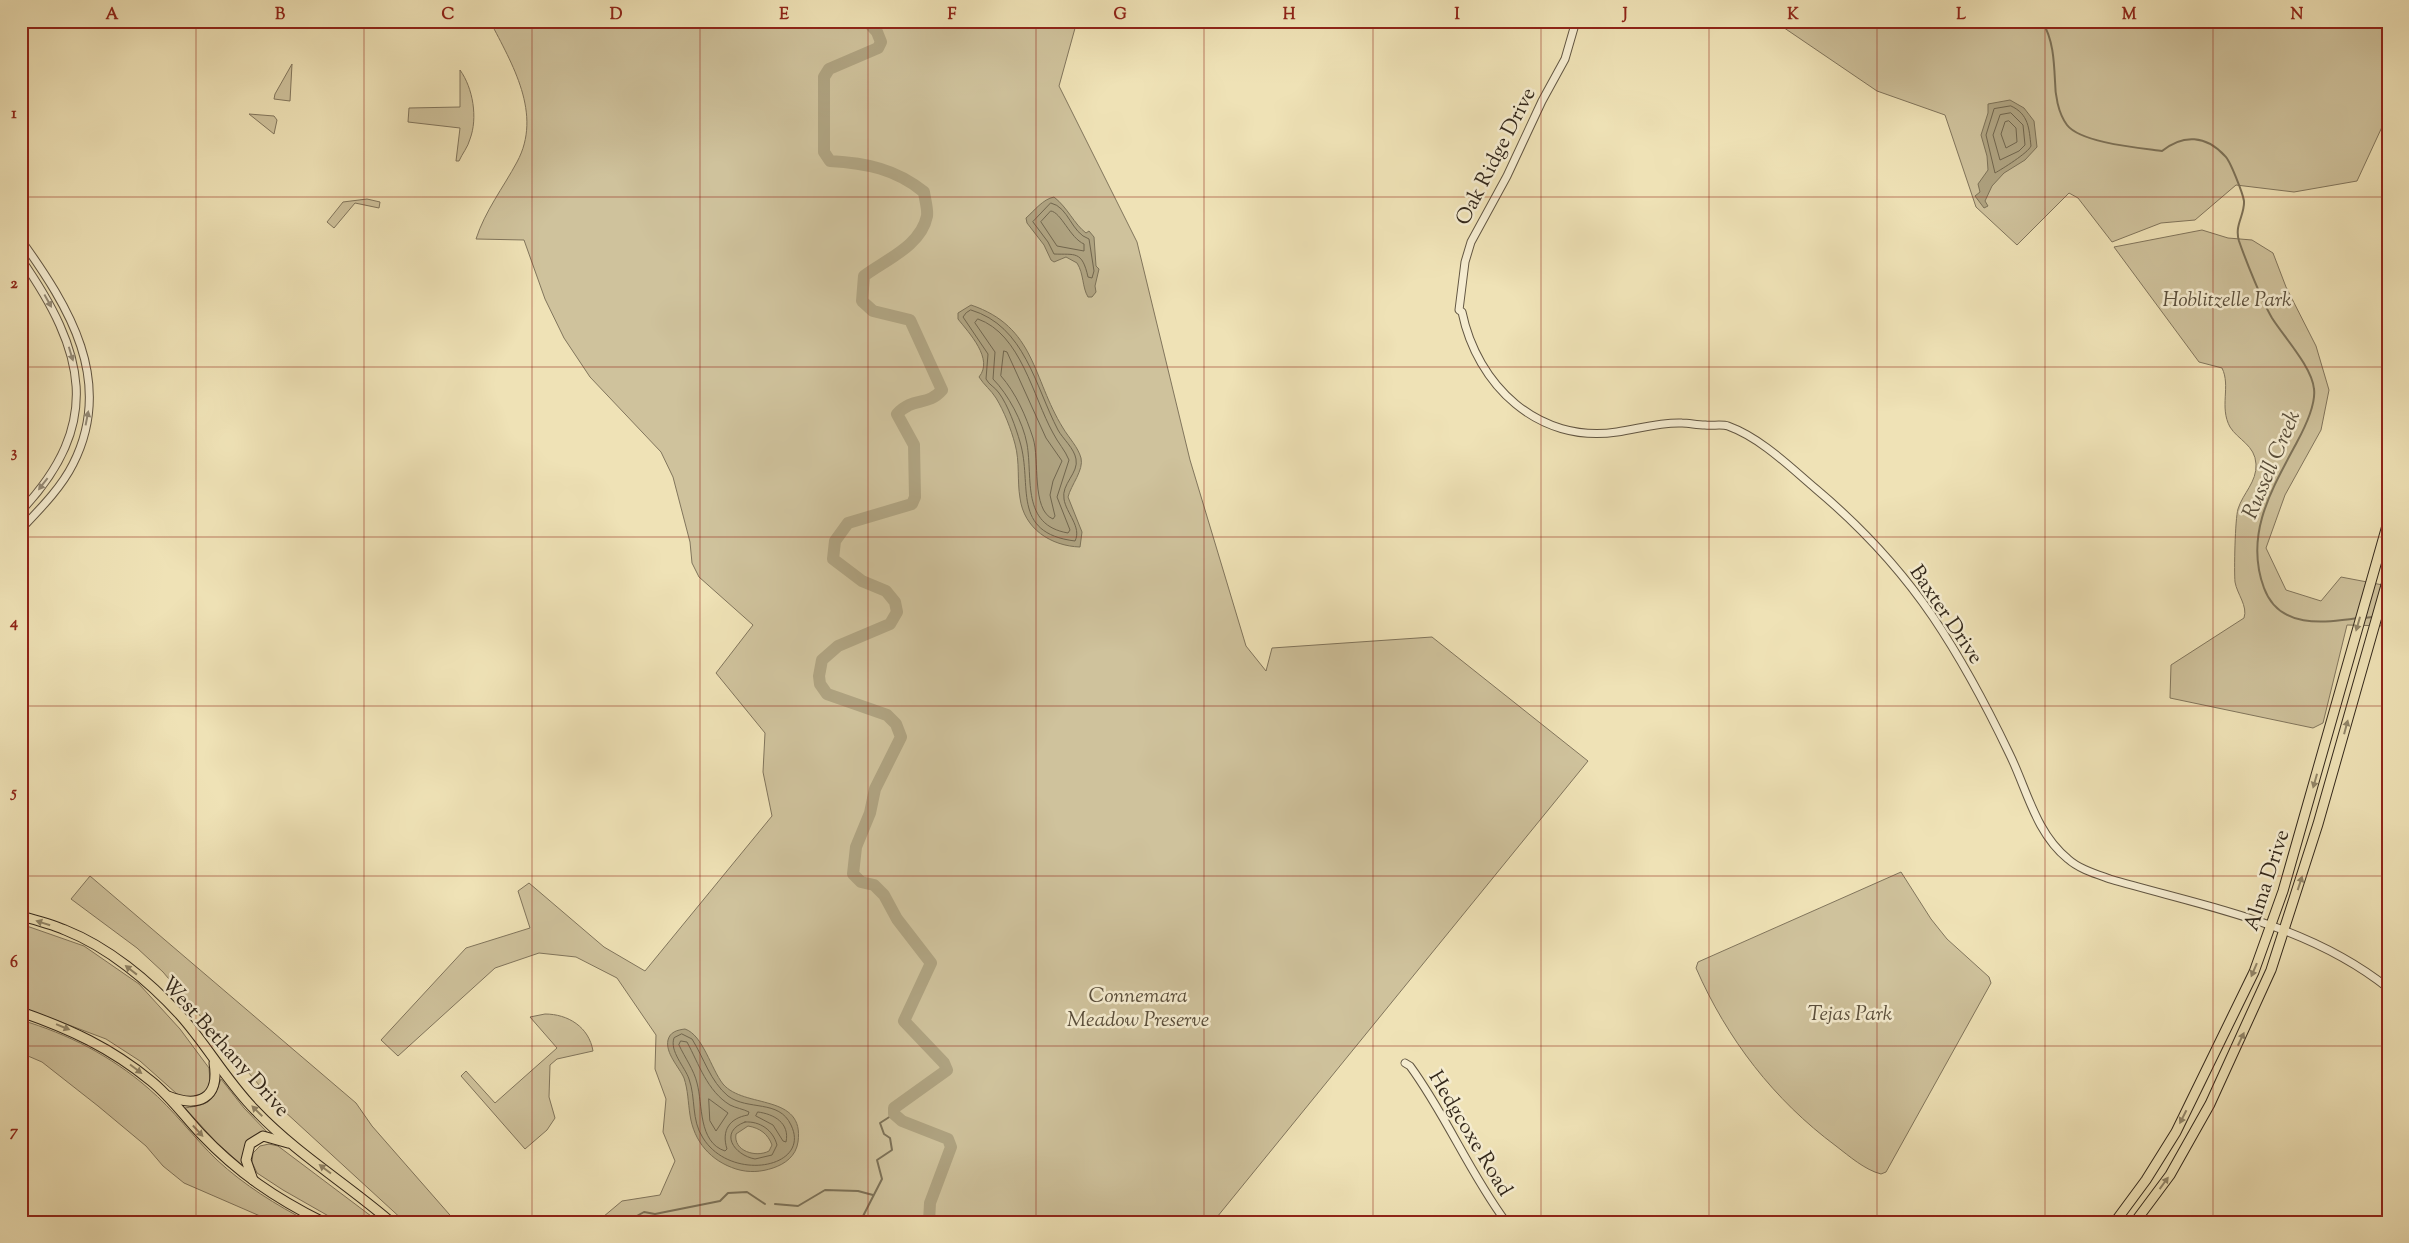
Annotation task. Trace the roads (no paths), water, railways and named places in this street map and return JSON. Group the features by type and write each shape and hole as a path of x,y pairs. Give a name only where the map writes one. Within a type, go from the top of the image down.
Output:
{"main road":[{"name":"Alma Drive","path":"2115,1222 2146,1180 2176,1132 2254,972 2271,925 2303,822 2388,522"},
{"name":"Alma Drive","path":"2136,1222 2170,1175 2210,1104 2255,1008 2285,929 2318,824 2388,578"},
{"path":"2303,822 2318,824"},
{"name":"West Bethany Drive","path":"21,916 65,930 108,953 147,983 181,1016 214,1061 255,1111 292,1144 358,1193 391,1222"},
{"path":"21,1012 86,1037 124,1060 153,1082 225,1158 254,1182 272,1195 323,1222"},
{"path":"165,1095 190,1102 206,1097 215,1081 214,1061"},
{"path":"254,1182 248,1172 246,1160 250,1144 263,1136 292,1144"}],"street":[{"name":"Oak Ridge Drive","path":"1460,310 1465,262 1471,242 1507,176 1542,100 1565,59 1576,21"},
{"path":"21,240 55,287 71,320 83,352 90,395 85,431 73,464 64,480 21,529"},
{"path":"21,259 61,325 72,355 77,383 73,425 63,455 48,478 21,511"},
{"name":"Baxter Drive","path":"1460,310 1471,345 1491,379 1503,394 1518,406 1550,424 1576,432 1596,433 1682,423 1727,425 1759,443 1830,501 1874,544 1933,618 1983,703 2010,755 2034,815 2068,859 2092,873 2110,879 2285,929 2336,954 2371,975 2388,988"},
{"name":"Hedgcoxe Road","path":"1405,1064 1410,1066 1430,1093 1463,1157 1506,1222"}],"water":[{"path":"2010,100 2024,108 2034,121 2037,147 2025,160 2004,173 1992,186 1985,201 1988,206 1984,208 1975,196 1980,192 1978,184 1988,170 1987,156 1981,135 1988,113 1988,104"},
{"path":"1054,197 1086,233 1089,231 1094,237 1096,266 1099,269 1095,286 1096,292 1092,297 1088,297 1086,293 1077,263 1066,257 1054,262 1051,260 1044,245 1027,223 1026,218 1035,209 1046,200"},
{"path":"971,305 992,315 1008,326 1020,340 1030,356 1063,428 1080,454 1081,467 1068,497 1082,532 1080,547 1069,546 1049,539 1033,527 1027,519 1020,498 1017,451 1011,432 996,398 979,377 983,370 982,354 958,319 958,313"},
{"path":"685,1029 691,1032 702,1045 723,1084 733,1092 771,1104 783,1109 792,1116 798,1126 798,1142 795,1151 786,1162 755,1172 746,1171 736,1169 719,1161 705,1149 695,1134 684,1078 673,1060 668,1045 670,1035","holes":["748,1126 763,1132 768,1138 772,1145 769,1151 758,1154 746,1152 738,1145 736,1134"]}],"waterway":[{"path":"867,21 877,32 881,42 878,48 829,69 824,77 824,152 830,161 856,163 880,169 903,178 924,192 927,216 918,236 901,251 864,276 862,301 873,311 910,320 942,390 931,398 903,408 897,414 914,445 915,497 912,504 848,523 835,541 833,559 862,581 886,591 895,602 897,612 890,624 838,646 822,660 819,676 820,684 827,694 887,715 896,724 901,737 875,789 870,813 856,847 853,874 861,882 874,885 884,895 897,919 931,963 904,1021 944,1063 947,1070 894,1108 894,1114 902,1121 948,1139 951,1147 930,1203 929,1222"},
{"name":"Russell Creek","path":"2042,21 2049,35 2052,50 2059,109 2067,125 2074,131 2112,144 2162,151 2170,145 2194,139 2210,144 2218,149 2230,164 2244,201 2238,230 2239,241 2268,311 2303,362 2312,380 2314,389 2309,416 2270,495 2259,530 2257,549 2264,588 2271,601 2280,611 2291,617 2317,622 2358,618"},
{"name":"Russell Creek","path":"2380,616 2388,615"},
{"name":"Russell Creek","path":"2363,618 2373,617"},
{"path":"860,1222 882,1179 877,1160 892,1150 890,1138 884,1134 880,1123 894,1114"},
{"path":"775,1204 798,1206 825,1190 858,1191 873,1195"},
{"path":"626,1222 644,1212 655,1214 720,1201 728,1193 747,1192 765,1204"}],"park label":[{"name":"Hoblitzelle Park","path":"2227,299"},
{"name":"Connemara Meadow Preserve","path":"1138,1007"},
{"name":"Tejas Park","path":"1850,1013"}]}
